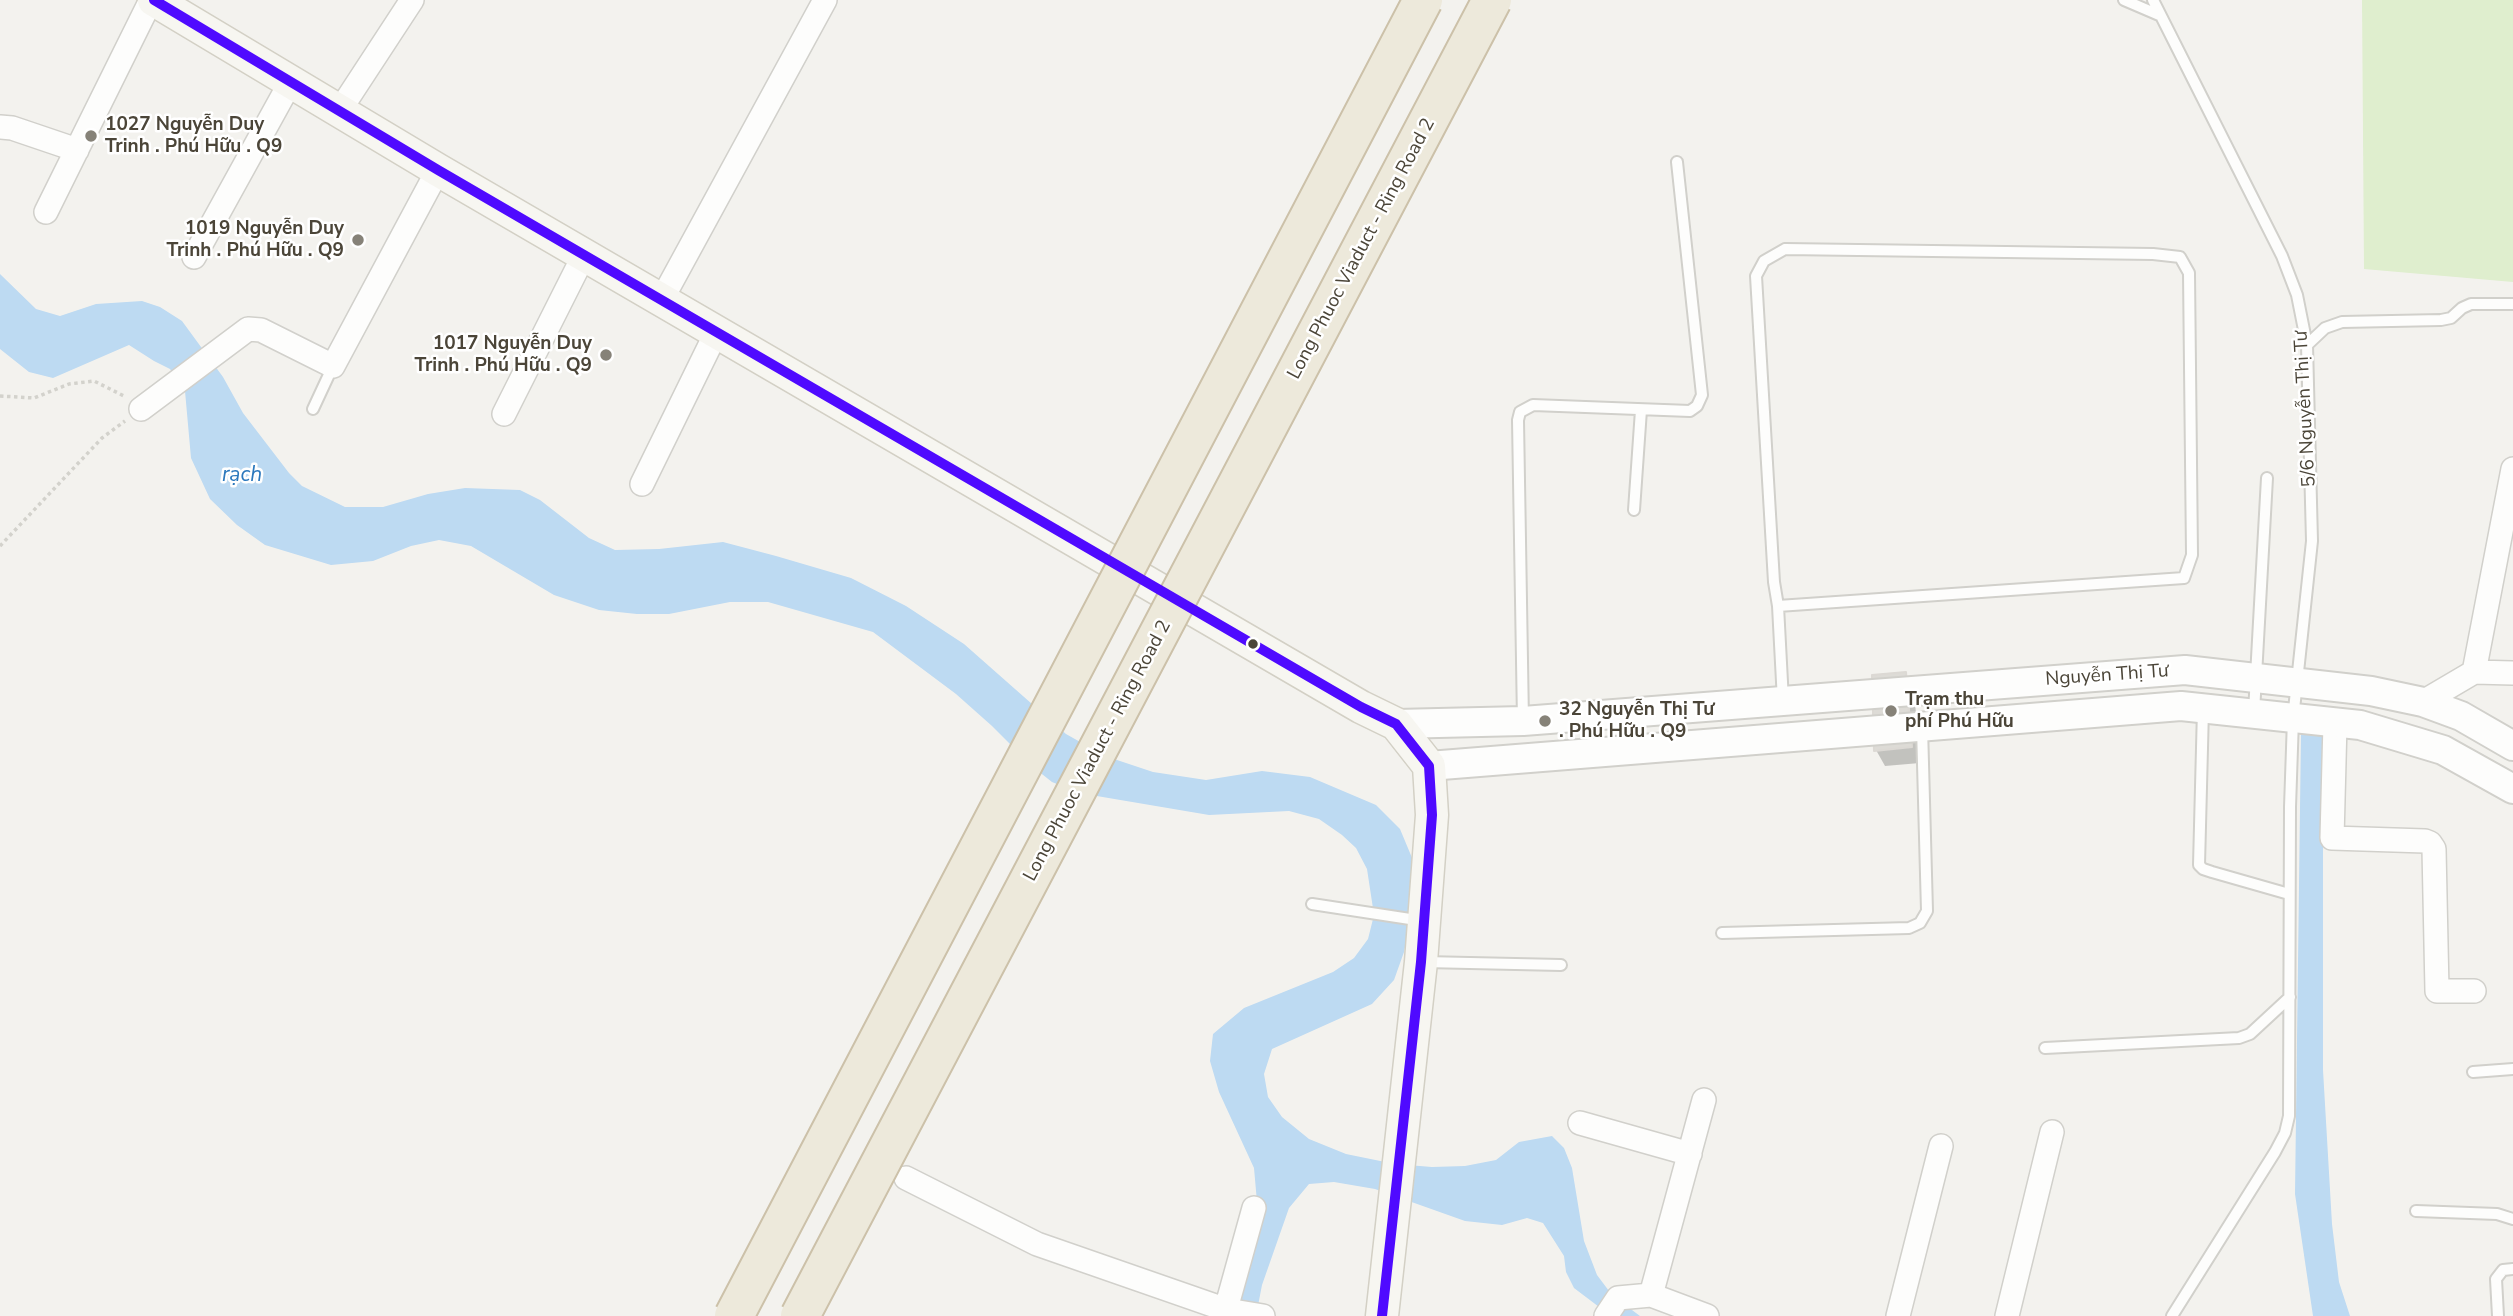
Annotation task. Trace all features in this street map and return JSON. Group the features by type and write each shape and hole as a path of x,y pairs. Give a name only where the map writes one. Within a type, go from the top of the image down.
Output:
{"highway":[{"path":"734,1316 1423,0"},
{"name":"Long Phuoc Viaduct - Ring Road 2","path":"800,1316 1493,0"}],"main road":[{"path":"152,0 584,255 1361,707 1396,724 1429,766 1432,815 1421,962 1382,1316"}],"street":[{"path":"46,212 152,0"},
{"path":"340,110 412,0"},
{"path":"662,299 825,0"},
{"path":"194,257 290,83"},
{"path":"0,127 12,128 77,150"},
{"path":"141,409 248,329 261,330 332,366 438,170"},
{"path":"504,414 584,255"},
{"path":"642,484 717,331"},
{"path":"2473,672 2513,469"},
{"name":"Nguyễn Thị Tư","path":"1396,724 1523,721 2185,670 2371,691 2423,702 2461,716 2513,746"},
{"path":"2423,702 2473,672 2513,673"},
{"name":"Nguyễn Thị Tư","path":"1429,766 2181,706 2360,725 2443,750 2513,789"},
{"path":"2335,723 2332,838 2430,843 2434,849 2437,991 2474,991"},
{"path":"1651,1295 1704,1100"},
{"path":"1580,1123 1690,1154"},
{"path":"2007,1316 2052,1132"},
{"path":"1898,1316 1941,1146"},
{"path":"906,1178 1037,1244 1225,1311 1263,1316"},
{"path":"1225,1311 1254,1208"},
{"path":"1612,1307 1651,1295 1707,1316"}],"lane":[{"path":"2124,0 2159,15"},
{"name":"5/6 Nguyễn Thị Tư","path":"2153,0 2282,256 2297,295 2307,345 2312,541 2293,719 2289,1116 2285,1133 2275,1152 2172,1316"},
{"path":"1523,721 1520,412 1533,405 1690,411 1697,406 1702,395 1678,162"},
{"path":"1778,606 2184,578 2192,555 2189,273 2180,257 2153,254 1785,249 1764,261 1756,276 1783,701"},
{"path":"2307,345 2325,328 2342,322 2441,320 2451,318 2462,308 2472,304 2513,304"},
{"path":"313,409 332,366"},
{"path":"1634,510 1641,410"},
{"path":"2254,715 2267,478"},
{"path":"2203,709 2200,865 2212,872 2290,894"},
{"path":"1722,933 1909,928 1920,923 1927,911 1922,727"},
{"path":"1311,904 1424,921"},
{"path":"1421,962 1561,965"},
{"path":"2045,1048 2239,1038 2250,1034 2290,997"},
{"path":"2473,1072 2513,1069"},
{"path":"2416,1212 2497,1214 2513,1219"},
{"path":"2498,1316 2497,1279 2503,1270 2513,1269"}],"path":[{"path":"0,397 34,398 69,384 94,381 117,391 141,409 102,438 0,545"}],"green space":[{"path":"2362,0 2513,0 2513,282 2364,269"}],"water":[{"name":"rạch","path":"0,274 36,309 60,316 96,304 142,301 160,307 182,321 223,377 243,413 289,473 302,486 345,507 383,507 428,494 465,488 520,490 540,500 589,538 615,550 659,549 723,542 776,556 851,578 906,606 964,644 1066,734 1105,756 1153,772 1206,780 1262,771 1310,777 1376,805 1400,829 1415,865 1414,902 1404,952 1394,980 1372,1004 1272,1049 1264,1074 1268,1097 1282,1117 1309,1139 1346,1154 1395,1164 1465,1166 1496,1160 1519,1142 1552,1136 1564,1148 1572,1168 1584,1241 1597,1275 1612,1295 1640,1316 1611,1316 1574,1288 1566,1272 1564,1256 1543,1223 1527,1218 1502,1225 1465,1221 1375,1189 1334,1182 1309,1184 1289,1208 1262,1285 1256,1316 1227,1316 1257,1202 1254,1168 1219,1092 1210,1061 1213,1034 1244,1008 1333,972 1354,958 1368,939 1374,915 1367,869 1356,848 1319,819 1289,811 1209,815 1079,793 1052,782 956,694 873,632 768,602 730,602 669,614 599,610 554,595 471,546 439,540 411,546 373,561 331,565 265,545 237,525 210,499 191,458 185,391 170,369 129,345 53,378 29,372 0,349"},
{"path":"2301,731 2328,731 2323,851 2323,1070 2332,1224 2339,1282 2350,1316 2313,1316 2295,1194"}],"building":[{"name":"Trạm thu phí Phú Hữu","path":"1906,672 1912,747 1874,751 1872,675"}],"transit line":[{"path":"154,0 438,170 1361,707 1396,724 1429,766 1432,815 1421,962 1382,1316"}],"place":[{"name":"1027 Nguyễn Duy Trinh . Phú Hữu . Q9","path":"91,136"},
{"name":"1019 Nguyễn Duy Trinh . Phú Hữu . Q9","path":"358,240"},
{"name":"1017 Nguyễn Duy Trinh . Phú Hữu . Q9","path":"606,355"},
{"name":"Trạm thu phí Phú Hữu","path":"1891,711"},
{"name":"32 Nguyễn Thị Tư . Phú Hữu . Q9","path":"1545,721"}]}
